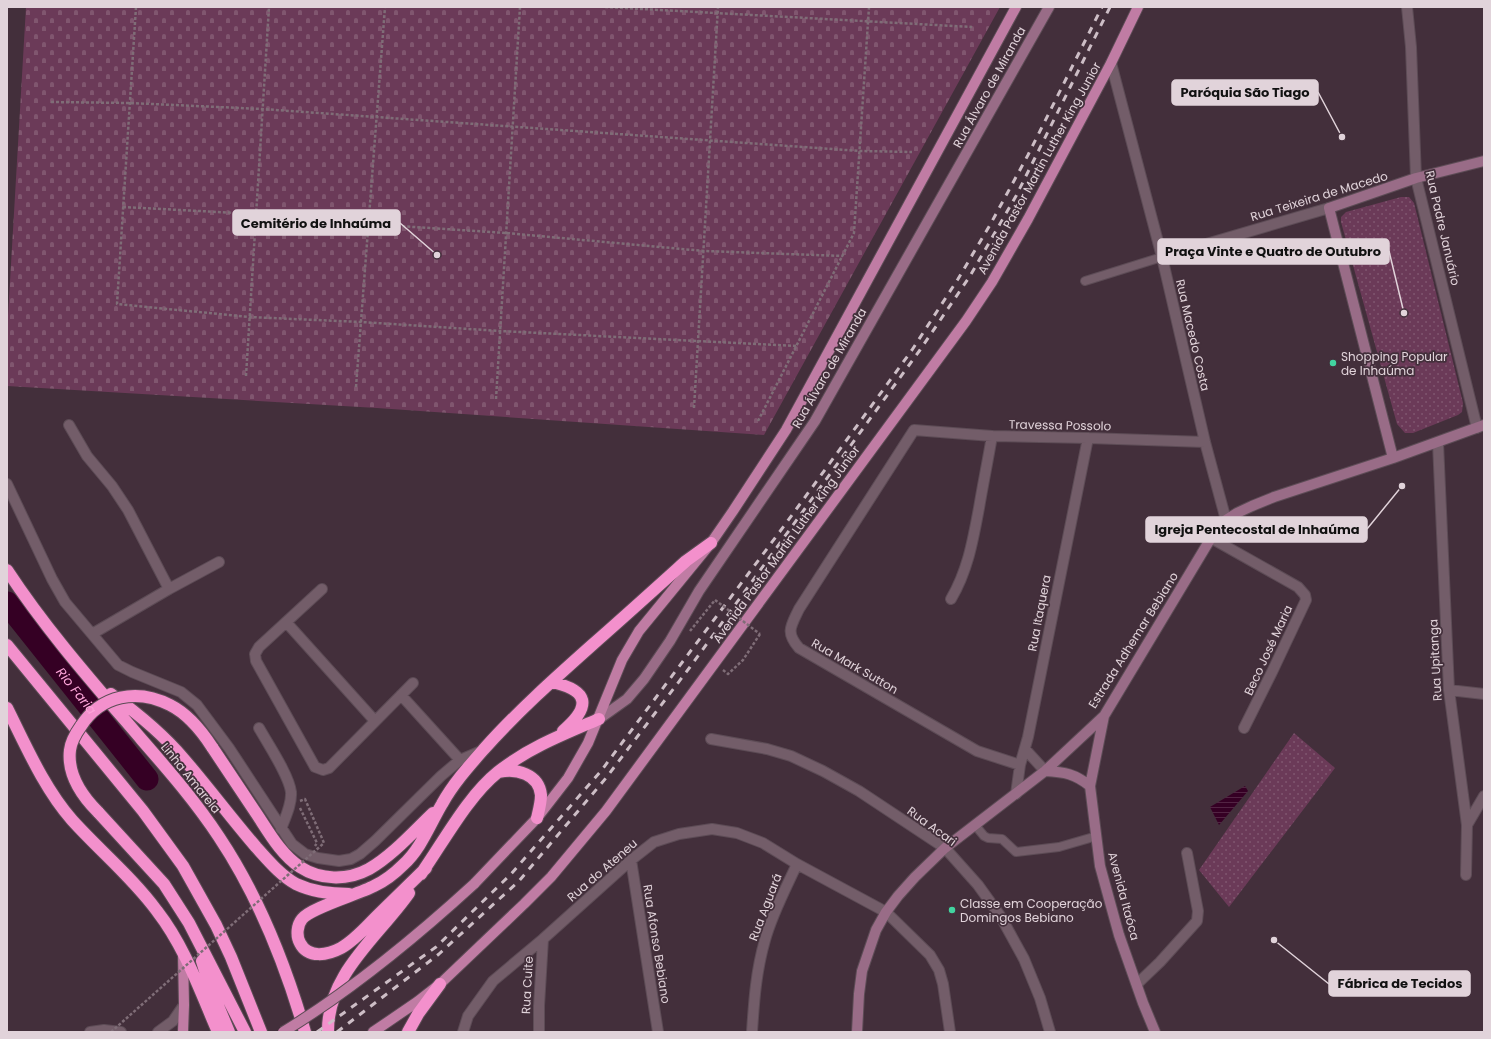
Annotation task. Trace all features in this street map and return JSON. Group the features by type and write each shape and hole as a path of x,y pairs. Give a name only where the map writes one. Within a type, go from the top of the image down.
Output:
{"highway":[{"path":"245,1032 179,905 164,884 87,801 73,776 70,762 70,750 75,736 95,709 109,700 138,696 156,699 170,705 185,715 199,728 264,826 283,851 298,866 313,874 331,877 350,877 368,869 382,860 405,840 443,802 484,750 522,708 686,561 711,543"},
{"name":"Linha Amarela","path":"7,570 47,627 195,804 219,837 239,869 262,911 291,987 305,1032"},
{"path":"7,645 144,812 183,866 216,924 231,957 260,1032"},
{"path":"88,677 139,715 163,737 182,757 248,838 274,867 296,883 312,890 330,894 359,894"},
{"path":"551,682 571,688 580,696 582,702 582,708 574,721 552,739"},
{"path":"7,708 37,767 53,794 72,820 148,899 170,928 182,950 218,1032"},
{"path":"328,1032 328,1022 332,1003 340,982 352,962 400,906 466,807 480,790 498,772 521,756 552,739 599,719"},
{"path":"498,772 508,770 518,771 534,779 539,786 541,795 537,818"},
{"path":"426,868 363,930 341,948 320,955 311,953 304,949 300,944 297,936 298,928 302,919 310,912 359,894 377,885 405,863 419,846 443,802"},
{"path":"196,938 204,969 229,1032"},
{"path":"408,1032 418,1014 440,984"}],"main road":[{"path":"283,1032 341,994 440,915 474,884 537,818 568,778 579,760 599,719 622,660 639,631 711,543 734,512 786,430 1016,7"},
{"name":"Rua Álvaro de Miranda","path":"599,719 627,698 644,679 670,641 699,591 815,421 1049,7"},
{"name":"Avenida Pastor Martin Luther King Junior","path":"373,1032 395,1018 440,984 551,877 606,811 961,328 992,282 1028,220 1111,63 1138,7"},
{"name":"Rua Teixeira de Macedo","path":"1329,208 1416,178 1484,161"},
{"path":"1329,208 1393,458"},
{"name":"Estrada Adhemar Bebiano","path":"857,1032 862,971 876,930 886,912 907,886 945,848 1045,771 1104,716 1211,538 1226,520 1237,513 1274,497 1438,443 1481,427"},
{"name":"Avenida Itaóca","path":"1104,716 1090,786 1100,866 1119,935 1155,1032"},
{"path":"1045,771 1063,772 1074,775 1090,786"},
{"path":"182,950 184,970 183,1032"}],"street":[{"name":"Rua Padre Januário","path":"1407,7 1411,47 1416,178 1481,427"},
{"name":"Rua Macedo Costa","path":"1111,63 1162,257 1205,442 1226,520"},
{"name":"Rua Teixeira de Macedo","path":"1162,257 1329,208"},
{"path":"69,425 88,456 121,498 169,589"},
{"name":"Travessa Possolo","path":"914,430 992,436 1205,442"},
{"name":"Rua Mark Sutton","path":"914,430 799,609 790,628 792,640 799,648 813,657 977,751 1020,765"},
{"path":"951,598 965,571 972,547 992,436"},
{"name":"Rua Itaquera","path":"1016,794 1020,765 1025,749 1088,438"},
{"name":"Rua Upitanga","path":"1438,443 1448,690 1467,825 1466,875"},
{"path":"7,484 52,579 65,602 118,665 181,692 197,705 229,748 281,829 292,844 305,854 328,860 339,861 351,859 360,854 441,776 460,760 484,750"},
{"name":"Beco José Maria","path":"1211,538 1298,587 1305,595 1306,600 1244,728"},
{"path":"92,634 219,562"},
{"path":"322,588 258,647 255,654 256,661 315,768 322,770 329,768 413,683"},
{"path":"286,622 375,721"},
{"path":"1448,690 1484,694"},
{"path":"401,695 460,760"},
{"path":"259,728 284,772 291,791 290,800 281,829"},
{"name":"Rua Acari","path":"711,739 767,749 798,759 859,791 945,848 978,885 1001,917 1024,959 1040,998 1050,1032"},
{"path":"1025,749 1045,771"},
{"path":"1467,825 1484,796"},
{"name":"Rua do Ateneu","path":"463,1032 468,1016 493,981 543,939 631,860 654,842 679,834 712,829 738,833 763,843 797,864 886,912 930,956 939,970 944,984 950,1032"},
{"path":"1137,984 1160,962 1197,921 1198,911 1187,854"},
{"name":"Rua Afonso Bebiano","path":"631,860 658,1032"},
{"name":"Rua Aguará","path":"752,1032 756,982 765,940 780,901 797,864"},
{"name":"Rua Cuite","path":"539,1032 543,939"},
{"path":"158,1032 173,1021 184,1006"},
{"path":"93,1032 104,1030 121,1032"}],"lane":[{"path":"1085,281 1162,257"},
{"path":"975,825 984,836 988,838 1002,839 1016,852 1059,847 1096,836"}],"path":[{"path":"136,7 117,304 249,318 361,322 500,331 796,346"},
{"path":"246,376 269,7"},
{"path":"356,387 385,7"},
{"path":"496,399 520,7"},
{"path":"605,7 972,27"},
{"path":"694,408 718,7"},
{"path":"758,421 854,233 869,7"},
{"path":"51,102 130,103 262,109 860,151 912,152"},
{"path":"123,206 256,214 368,224 506,233 704,251 843,256"},
{"path":"670,641 683,638 696,625 715,600 760,634 742,660 728,674"},
{"path":"111,1032 324,842 305,799 297,803 317,843"}],"green space":[{"path":"26,7 1000,7 764,435 377,408 7,386 7,333"},
{"path":"1401,197 1409,197 1414,203 1463,403 1462,412 1458,415 1413,433 1405,433 1397,424 1341,222 1341,217 1346,212"},
{"path":"1294,733 1335,768 1229,907 1199,870"}],"shaded area":[{"path":"1245,786 1248,791 1219,825 1210,807"}],"waterway":[{"name":"Rio Faria","path":"7,603 147,779"}],"railway":[{"path":"317,1032 436,947 511,874 601,771 784,526 912,350 958,279 990,225 1028,155 1102,7"},
{"path":"337,1032 439,954 519,881 606,778 690,667 920,350 970,276 1016,196 1110,7"}],"place":[{"name":"Paróquia São Tiago","path":"1342,137"},
{"name":"Cemitério de Inhaúma","path":"437,255"},
{"name":"Praça Vinte e Quatro de Outubro","path":"1404,313"},
{"name":"Shopping Popular de Inhaúma","path":"1333,363"},
{"name":"Igreja Pentecostal de Inhaúma","path":"1402,486"},
{"name":"Classe em Cooperação Domingos Bebiano","path":"952,910"},
{"name":"Fábrica de Tecidos","path":"1274,940"}]}
